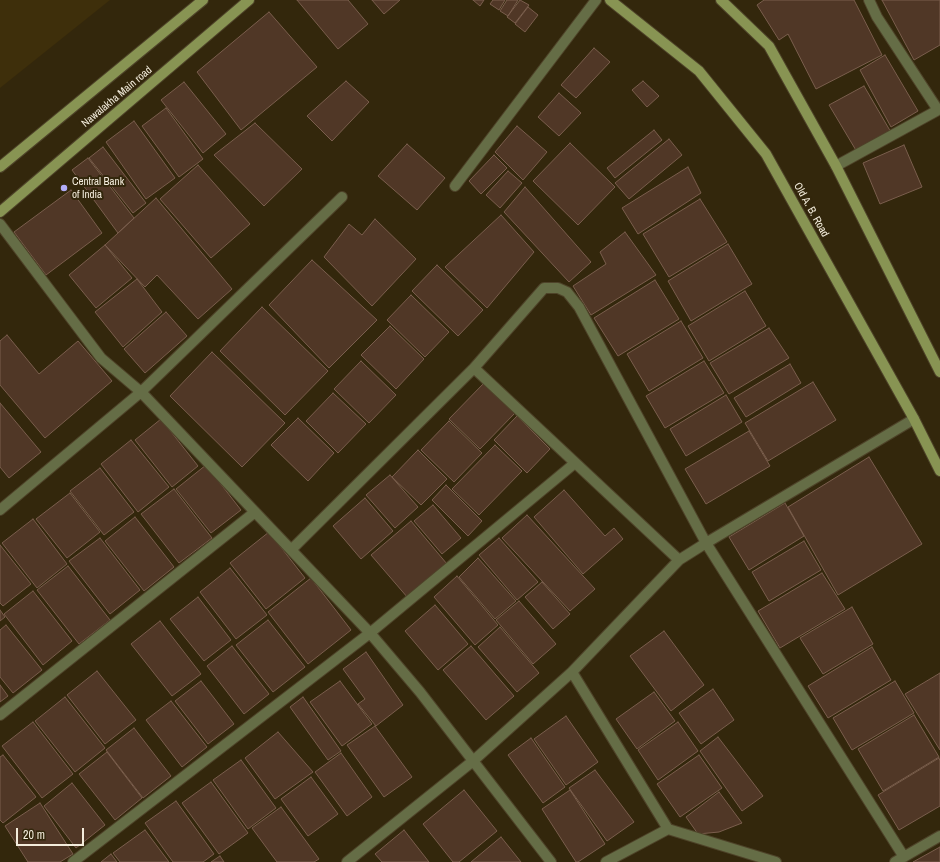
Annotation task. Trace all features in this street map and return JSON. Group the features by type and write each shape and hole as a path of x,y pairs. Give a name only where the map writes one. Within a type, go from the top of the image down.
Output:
{"main road":[{"name":"Nawalakha Main road","path":"0,167 203,0"},
{"name":"Nawalakha Main road","path":"0,212 249,0"},
{"name":"Old A. B. Road","path":"610,0 699,71 766,154 914,419 940,471"},
{"path":"721,0 769,46 836,166 940,372"}],"street":[{"path":"455,186 596,0"},
{"path":"836,166 939,109 878,17 869,0"},
{"path":"0,510 140,392 342,198"},
{"path":"0,224 101,358 140,392 254,512 292,549 370,633 420,692 551,862"},
{"path":"292,549 474,368 544,288 558,288 567,292 579,307 706,543 899,860 940,836"},
{"path":"474,368 679,560"},
{"path":"347,862 473,761 572,672 679,560 914,419"},
{"path":"73,862 370,633 575,463"},
{"path":"0,715 254,512"},
{"path":"572,672 668,829 776,862"},
{"path":"606,862 668,829"}],"shaded area":[{"path":"0,0 110,0 0,88"}],"building":[{"path":"297,0 348,0 368,24 338,49"},
{"path":"372,0 400,0 384,14"},
{"path":"473,0 484,0 480,6"},
{"path":"493,0 505,0 499,10 490,4"},
{"path":"507,0 518,0 508,16 500,11"},
{"path":"520,0 529,5 515,23 507,17"},
{"path":"764,0 854,0 882,55 816,89 788,34 779,40 757,5"},
{"path":"882,0 940,0 940,45 914,60"},
{"path":"528,7 538,15 525,32 515,24"},
{"path":"269,12 317,67 241,130 197,72"},
{"path":"594,48 610,62 576,98 561,85"},
{"path":"885,55 918,111 891,127 860,70"},
{"path":"346,81 369,102 332,141 307,116"},
{"path":"643,81 659,96 647,107 632,90"},
{"path":"184,82 226,134 203,153 161,100"},
{"path":"864,86 892,134 857,152 829,105"},
{"path":"559,93 581,113 559,136 538,117"},
{"path":"166,108 203,159 179,177 142,126"},
{"path":"134,121 175,178 146,199 106,142"},
{"path":"255,123 302,169 264,206 214,155"},
{"path":"517,126 547,152 523,180 495,152"},
{"path":"654,130 662,140 615,178 607,168"},
{"path":"669,139 682,155 629,199 615,183"},
{"path":"570,143 615,187 578,225 533,181"},
{"path":"407,144 445,178 417,210 378,176"},
{"path":"904,145 922,187 880,204 863,163"},
{"path":"103,147 146,203 133,213 89,158"},
{"path":"494,155 507,168 481,194 469,181"},
{"path":"88,158 134,218 118,233 72,170"},
{"path":"198,165 250,224 211,258 160,199"},
{"path":"688,167 701,193 638,234 622,208"},
{"path":"508,171 522,183 500,208 486,195"},
{"path":"525,187 591,262 569,282 504,212"},
{"path":"71,190 102,233 46,275 14,232"},
{"path":"156,198 232,289 198,319 157,275 145,287 105,245"},
{"path":"700,199 727,242 669,277 643,234"},
{"path":"501,215 534,252 487,308 445,267"},
{"path":"375,219 416,259 372,306 324,257 349,224 362,235"},
{"path":"625,232 656,275 591,315 573,286 606,264 600,252"},
{"path":"728,244 752,284 691,321 668,281"},
{"path":"105,245 132,278 96,308 69,275"},
{"path":"312,260 377,320 329,368 269,305"},
{"path":"437,265 483,310 458,336 412,291"},
{"path":"137,279 162,312 123,347 95,312"},
{"path":"655,280 679,319 618,356 594,318"},
{"path":"745,291 766,326 709,361 688,326"},
{"path":"411,295 449,332 425,357 387,320"},
{"path":"262,307 328,371 285,415 220,351"},
{"path":"166,312 187,336 145,373 124,349"},
{"path":"681,321 703,358 649,391 627,354"},
{"path":"390,326 424,359 396,389 361,355"},
{"path":"769,328 789,358 729,394 710,363"},
{"path":"7,335 39,374 78,341 112,381 45,438 0,385 0,341"},
{"path":"212,352 285,423 242,467 170,396"},
{"path":"361,361 396,395 369,423 334,389"},
{"path":"704,361 724,393 665,428 646,396"},
{"path":"790,364 801,383 746,417 734,398"},
{"path":"485,382 515,413 480,449 449,419"},
{"path":"813,382 836,420 768,461 745,423"},
{"path":"333,393 366,424 338,453 306,421"},
{"path":"726,395 742,422 686,456 670,429"},
{"path":"0,403 41,452 9,478 0,467"},
{"path":"517,416 550,449 527,473 494,440"},
{"path":"298,418 334,453 308,481 271,445"},
{"path":"161,419 198,466 172,487 135,440"},
{"path":"449,421 482,453 454,482 421,450"},
{"path":"749,431 770,466 706,504 685,469"},
{"path":"131,440 169,487 138,512 101,464"},
{"path":"495,445 522,471 479,515 452,489"},
{"path":"418,450 447,479 421,505 392,477"},
{"path":"869,457 922,544 838,595 788,507"},
{"path":"206,465 241,510 211,533 176,489"},
{"path":"100,468 134,512 104,535 70,491"},
{"path":"390,475 418,507 395,528 366,495"},
{"path":"446,485 482,521 468,536 432,500"},
{"path":"174,489 212,538 179,563 141,514"},
{"path":"564,490 605,536 614,528 623,539 583,574 534,517"},
{"path":"70,493 100,532 67,558 36,519"},
{"path":"365,498 393,531 361,559 333,526"},
{"path":"785,503 804,536 749,570 729,537"},
{"path":"433,505 461,538 442,554 414,521"},
{"path":"527,515 595,589 570,611 502,538"},
{"path":"135,517 174,567 144,591 105,541"},
{"path":"33,519 67,564 37,588 2,543"},
{"path":"411,521 447,564 408,598 371,555"},
{"path":"269,532 305,578 266,609 230,563"},
{"path":"100,538 140,590 110,614 69,561"},
{"path":"499,538 538,582 517,600 479,555"},
{"path":"804,541 821,570 769,601 752,572"},
{"path":"0,545 31,584 3,606 0,603"},
{"path":"478,558 516,601 495,619 459,577"},
{"path":"68,566 110,620 79,644 37,590"},
{"path":"230,568 267,615 236,639 200,592"},
{"path":"822,573 845,609 780,648 758,611"},
{"path":"457,576 498,625 475,645 434,597"},
{"path":"311,578 351,630 308,664 268,612"},
{"path":"542,582 570,614 553,629 525,597"},
{"path":"33,591 72,641 43,665 4,614"},
{"path":"198,597 231,640 204,661 170,619"},
{"path":"519,601 556,644 533,664 496,620"},
{"path":"435,605 468,644 438,670 405,631"},
{"path":"852,607 873,644 823,674 800,638"},
{"path":"0,610 5,617 0,621"},
{"path":"268,620 305,667 273,692 236,645"},
{"path":"160,621 201,674 172,696 131,644"},
{"path":"6,625 42,670 13,693 0,677 0,630"},
{"path":"500,627 539,673 517,692 478,647"},
{"path":"664,631 704,685 671,711 630,656"},
{"path":"232,646 269,694 244,714 207,666"},
{"path":"471,646 514,696 486,720 443,670"},
{"path":"872,647 891,680 828,718 808,686"},
{"path":"366,652 403,705 376,726 358,704 365,699 343,669"},
{"path":"97,671 136,720 105,744 67,695"},
{"path":"940,673 940,750 905,694"},
{"path":"201,681 234,724 208,744 175,701"},
{"path":"340,681 372,724 342,746 310,702"},
{"path":"895,681 914,713 852,750 833,718"},
{"path":"0,685 8,696 0,702"},
{"path":"713,689 734,720 701,744 679,713"},
{"path":"654,692 675,721 637,749 616,719"},
{"path":"65,697 105,748 75,772 35,721"},
{"path":"303,697 341,751 328,760 290,707"},
{"path":"171,701 207,747 182,767 146,720"},
{"path":"914,715 939,757 883,791 858,749"},
{"path":"566,716 598,762 566,785 534,739"},
{"path":"33,722 73,774 42,798 2,746"},
{"path":"678,722 698,751 658,780 638,750"},
{"path":"375,726 412,777 384,797 347,745"},
{"path":"134,728 171,776 143,798 106,750"},
{"path":"278,732 313,772 275,799 245,758"},
{"path":"718,737 763,796 742,811 700,751"},
{"path":"531,738 565,787 543,803 508,755"},
{"path":"107,752 142,798 115,820 79,774"},
{"path":"341,753 372,797 347,816 315,772"},
{"path":"3,755 36,797 3,823 0,820 0,757"},
{"path":"699,755 722,788 680,817 657,784"},
{"path":"939,758 940,806 899,830 878,795"},
{"path":"241,760 276,808 248,829 213,780"},
{"path":"595,770 634,822 607,841 569,788"},
{"path":"311,777 338,814 308,836 281,799"},
{"path":"211,782 248,833 219,854 182,803"},
{"path":"72,783 105,825 76,848 44,806"},
{"path":"464,790 497,831 459,862 453,862 423,824"},
{"path":"570,790 605,844 578,862 576,862 542,809"},
{"path":"719,792 742,823 719,832 698,834 686,817"},
{"path":"176,801 214,854 203,862 173,862 145,823"},
{"path":"40,803 73,854 60,862 28,862 5,826"},
{"path":"281,807 319,859 314,862 277,862 252,828"},
{"path":"145,830 169,862 120,862 113,853"},
{"path":"404,830 429,862 382,862 375,854"},
{"path":"501,837 521,862 471,862"},
{"path":"940,847 940,862 913,862"},
{"path":"111,854 117,862 101,862"},
{"path":"220,856 224,862 211,862"}],"place":[{"name":"Central Bank of India","path":"64,188"}]}
